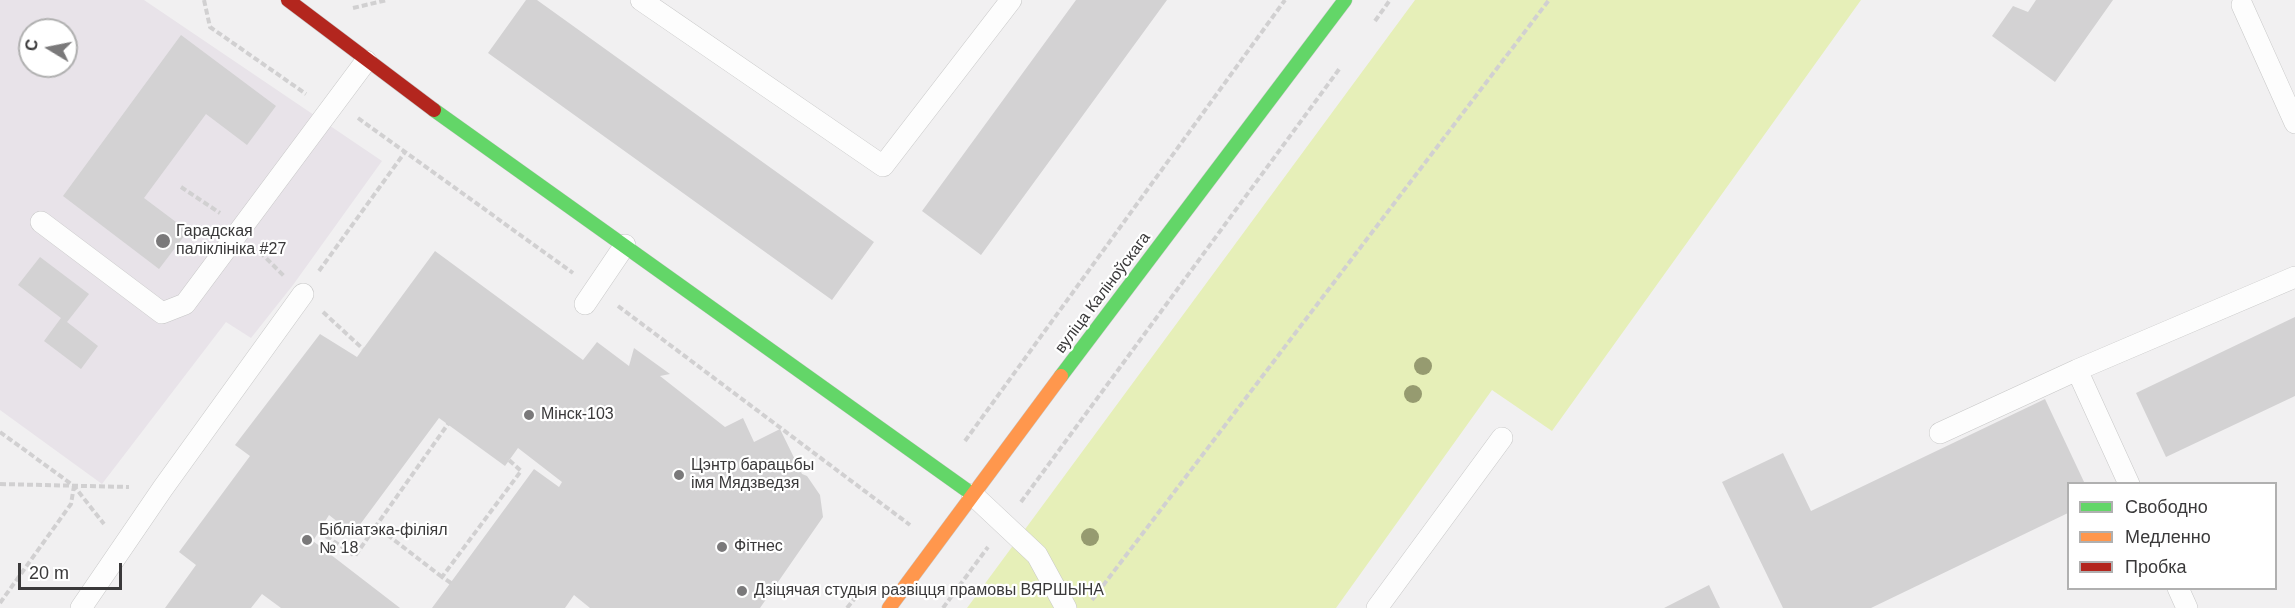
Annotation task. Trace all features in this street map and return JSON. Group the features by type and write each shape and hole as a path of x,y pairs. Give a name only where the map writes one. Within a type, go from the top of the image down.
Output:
{"street":[{"path":"288,0 366,61 972,494"},
{"name":"вуліца Каліноўскага","path":"889,608 972,494 1345,0"}],"lane":[{"path":"312,17 324,0"},
{"path":"641,0 883,166 1011,0"},
{"path":"2242,5 2295,123"},
{"path":"41,222 162,313 185,304 366,61"},
{"path":"590,297 625,245"},
{"path":"1940,433 2077,370 2295,277"},
{"path":"81,608 163,488 303,294"},
{"path":"2077,370 2129,482"},
{"path":"1377,608 1502,438"},
{"path":"972,494 1036,555 1066,608"},
{"path":"2179,590 2187,608"}],"path":[{"path":"204,0 210,27 311,98 336,103 405,152 590,297 910,525"},
{"path":"346,9 387,0"},
{"path":"942,473 1286,0"},
{"path":"1369,29 1390,0"},
{"path":"1087,608 1549,0"},
{"path":"943,608 1341,67"},
{"path":"363,349 303,294 405,152"},
{"path":"326,536 355,556 448,424"},
{"path":"0,432 74,486 123,547"},
{"path":"442,577 521,471 509,460"},
{"path":"0,484 163,488"},
{"path":"0,603 71,504 74,486"},
{"path":"903,534 916,516"},
{"path":"376,526 451,583"},
{"path":"847,608 861,590"}],"shaded area":[{"name":"Гарадская паліклініка #27","path":"0,0 144,0 382,161 293,285 251,338 226,322 102,484 0,410"}],"green space":[{"path":"1415,0 1861,0 1552,431 1492,390 1336,608 967,608"}],"building":[{"path":"526,0 537,0 874,242 832,300 488,53"},
{"path":"1076,0 1167,0 981,255 922,211"},
{"path":"2036,0 2113,0 2055,82 1992,36 2013,6 2028,12"},
{"name":"Гарадская паліклініка #27","path":"181,35 276,106 247,145 206,114 144,198 188,231 159,269 63,196"},
{"path":"435,251 583,360 597,342 629,366 634,348 670,374 660,376 725,427 743,418 754,442 780,429 802,474 807,476 820,495 823,517 760,608 590,608 574,595 565,608 432,608 534,469 559,487 562,482 518,448 505,466 439,418 353,534 329,515 313,541 400,608 281,608 262,594 251,608 165,608 196,565 179,552 250,456 235,445 320,334 357,357"},
{"path":"40,257 89,294 67,322 98,346 81,369 44,341 61,318 18,285"},
{"path":"2295,317 2295,396 2166,457 2136,393"},
{"path":"2045,399 2084,482 2067,482 2067,513 1871,608 1783,608 1722,482 1783,453 1811,511"},
{"path":"1709,585 1720,608 1664,608"}],"traffic: fast":[{"path":"1061,376 1345,0"},
{"path":"434,110 972,494"}],"traffic: slow":[{"path":"889,608 1061,376"}],"traffic: jam":[{"path":"288,0 434,110"}],"place":[{"name":"Гарадская паліклініка #27","path":"163,241"},
{"name":"Мінск-103","path":"529,415"},
{"name":"Цэнтр барацьбы імя Мядзведзя","path":"679,475"},
{"name":"Бібліатэка-філіял № 18","path":"307,540"},
{"name":"Фітнес","path":"722,547"},
{"name":"Дзіцячая студыя развіцця прамовы ВЯРШЫНА","path":"742,591"}]}
